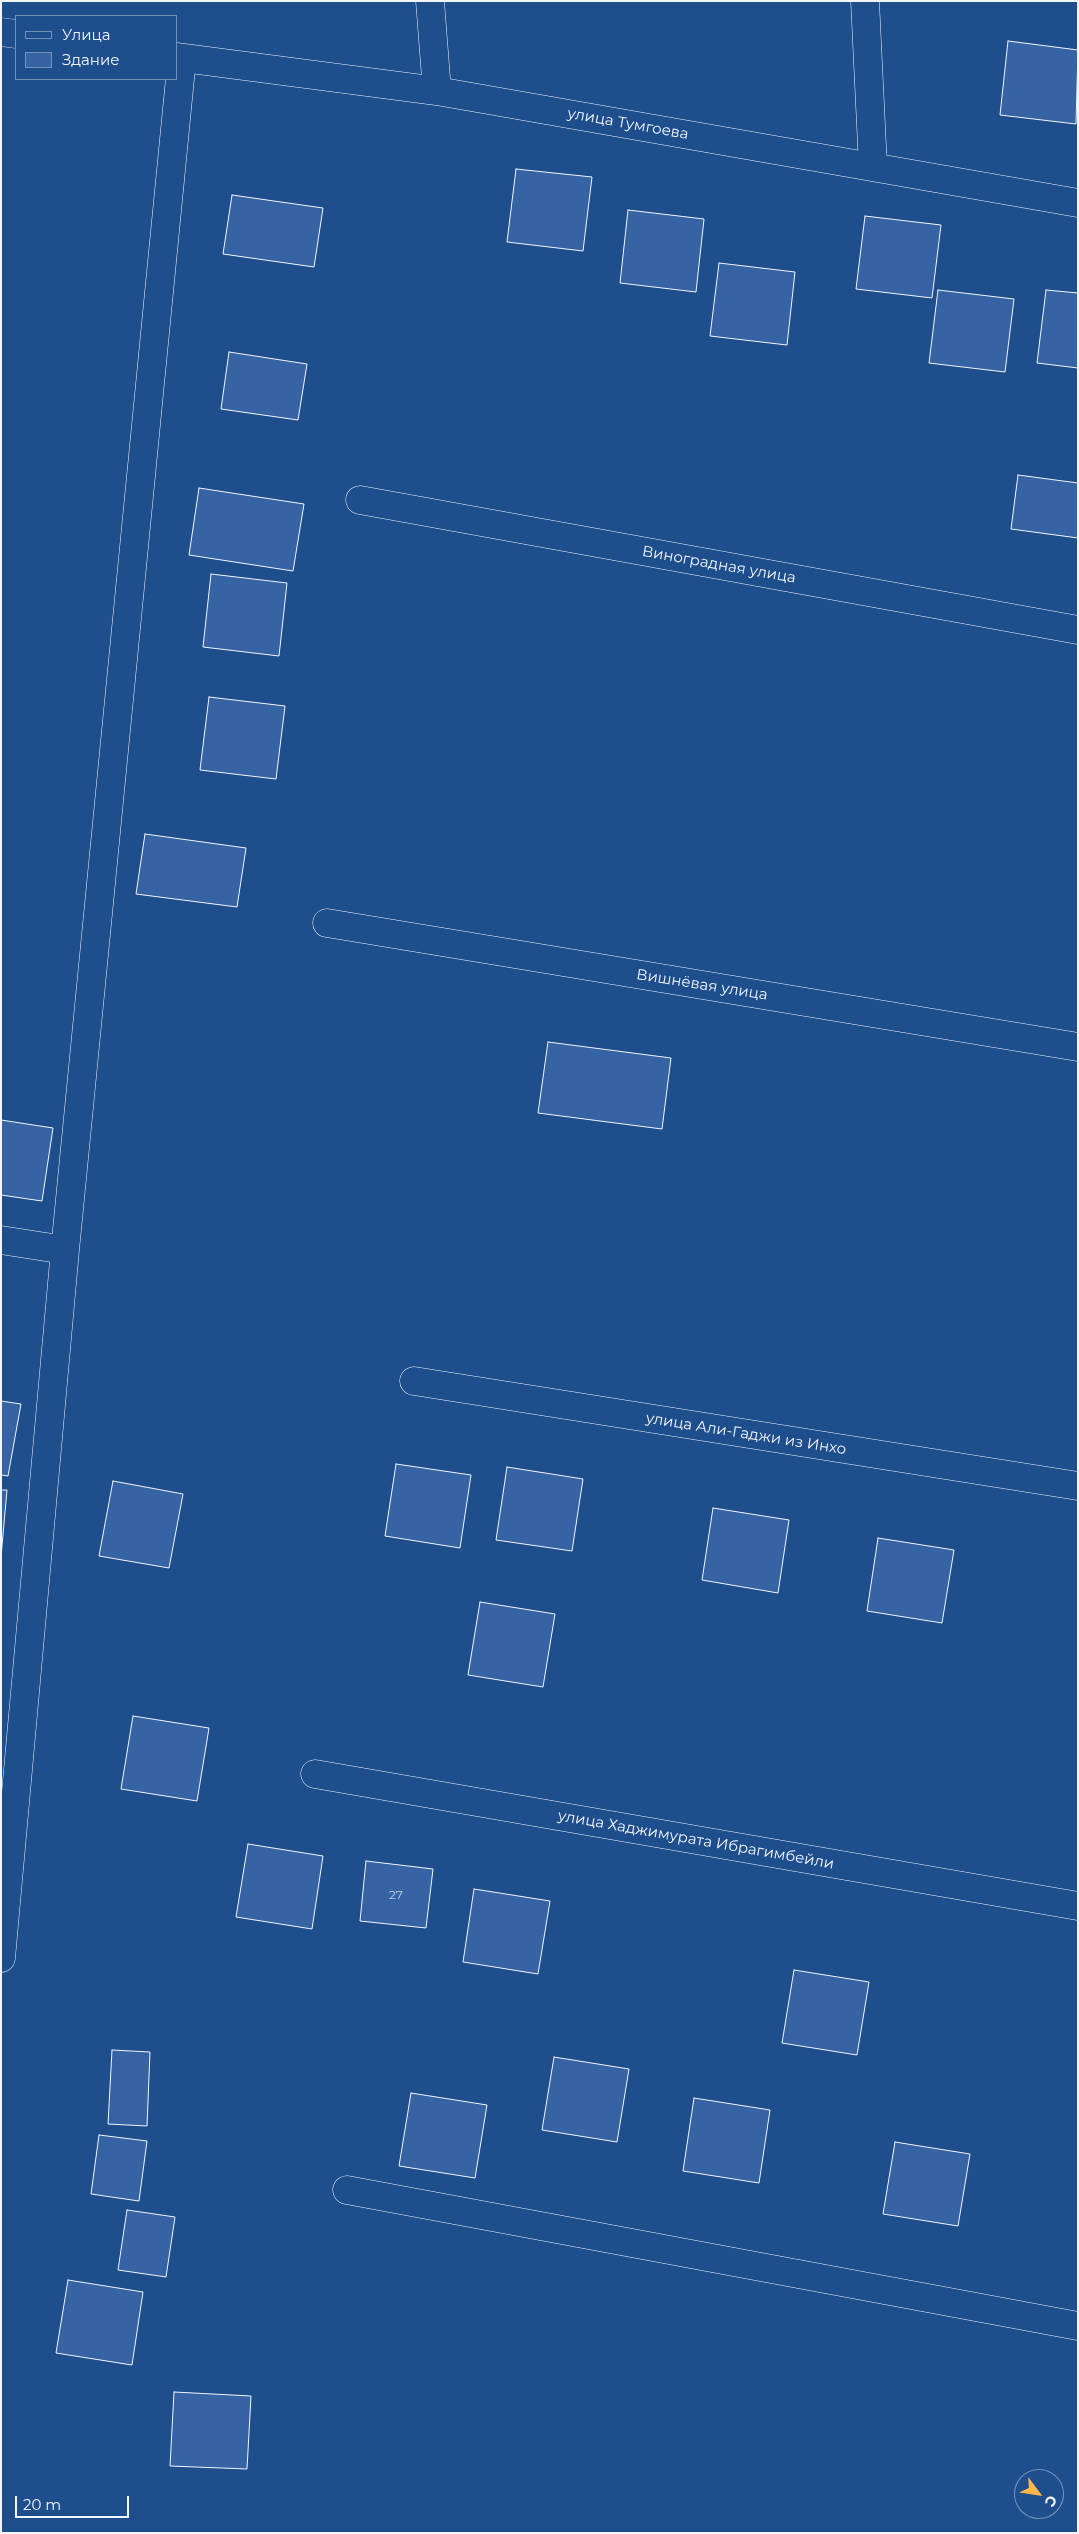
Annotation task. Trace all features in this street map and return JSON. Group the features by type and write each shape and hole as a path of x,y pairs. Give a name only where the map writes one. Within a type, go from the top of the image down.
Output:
{"street":[{"path":"430,1 438,91"},
{"path":"864,1 873,167"},
{"path":"1,32 15,34"},
{"name":"улица Тумгоева","path":"179,58 438,91 1078,202"},
{"path":"1,1958 65,1250 177,80"},
{"name":"Виноградная улица","path":"360,500 1078,630"},
{"name":"Вишнёвая улица","path":"327,923 1078,1047"},
{"path":"1,1240 65,1250"},
{"name":"улица Али-Гаджи из Инхо","path":"414,1381 1078,1486"},
{"name":"улица Хаджимурата Ибрагимбейли","path":"315,1774 1078,1906"},
{"path":"347,2190 1078,2326"}],"building":[{"path":"1008,41 1078,50 1076,124 1000,115"},
{"path":"516,169 592,177 583,251 507,242"},
{"path":"232,195 323,208 314,267 223,254"},
{"path":"628,210 704,219 696,292 620,283"},
{"path":"865,216 941,225 932,298 856,289"},
{"path":"719,263 795,272 787,345 710,336"},
{"path":"938,290 1014,299 1005,372 929,363"},
{"path":"1046,290 1078,293 1078,368 1037,363"},
{"path":"229,352 307,364 298,420 221,409"},
{"path":"1018,475 1078,483 1078,538 1011,529"},
{"path":"199,488 304,504 293,571 189,555"},
{"path":"211,574 287,583 279,656 203,647"},
{"path":"209,697 285,706 276,779 200,770"},
{"path":"145,834 246,848 237,907 136,894"},
{"path":"548,1042 671,1058 662,1129 538,1113"},
{"path":"1,1120 53,1128 42,1201 1,1195"},
{"path":"1,1401 21,1404 8,1476 1,1475"},
{"path":"396,1464 471,1475 460,1548 385,1536"},
{"path":"507,1467 583,1479 572,1551 496,1540"},
{"path":"113,1481 183,1494 169,1568 99,1556"},
{"path":"1,1490 7,1490 1,1557"},
{"path":"713,1508 789,1520 778,1593 702,1580"},
{"path":"878,1538 954,1550 942,1623 867,1611"},
{"path":"480,1602 555,1614 543,1687 468,1675"},
{"path":"133,1716 209,1728 197,1801 121,1789"},
{"path":"248,1844 323,1856 312,1929 236,1917"},
{"path":"366,1861 433,1869 426,1928 360,1921"},
{"path":"474,1889 550,1901 538,1974 463,1962"},
{"path":"794,1970 869,1982 857,2055 782,2043"},
{"path":"112,2050 150,2052 147,2126 108,2124"},
{"path":"554,2057 629,2069 617,2142 542,2130"},
{"path":"411,2093 487,2105 475,2178 399,2166"},
{"path":"694,2098 770,2110 759,2183 683,2171"},
{"path":"99,2135 147,2141 139,2201 91,2194"},
{"path":"895,2142 970,2154 958,2226 883,2214"},
{"path":"127,2210 175,2217 166,2277 118,2270"},
{"path":"68,2280 143,2292 132,2365 56,2353"},
{"path":"174,2392 251,2396 247,2469 170,2466"}]}
